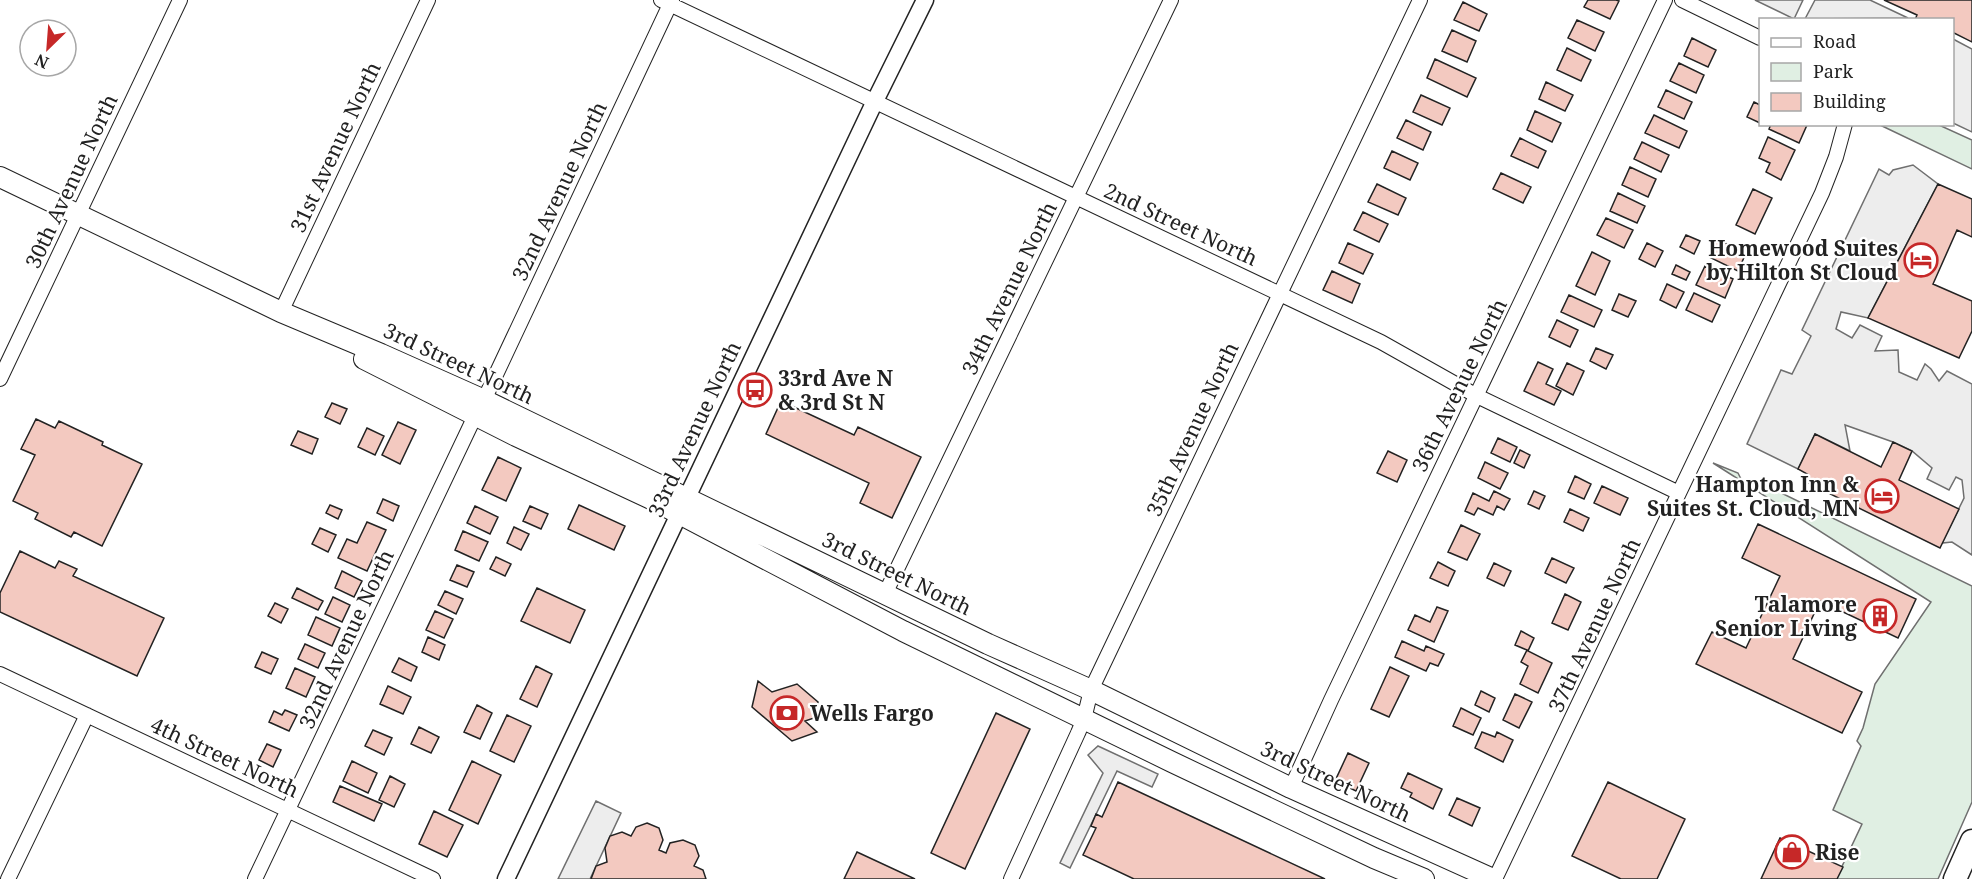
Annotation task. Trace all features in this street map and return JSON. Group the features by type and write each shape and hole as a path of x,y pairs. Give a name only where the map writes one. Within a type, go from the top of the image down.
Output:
{"highway":[{"path":"1956,877 1972,841"}],"main road":[{"name":"3rd Street North","path":"0,177 280,312 324,338 479,408 683,507 885,594 988,644 1091,690 1291,788 1494,879"},
{"name":"3rd Street North","path":"683,507 903,631 1347,845 1424,879"}],"street":[{"name":"30th Avenue North","path":"0,380 180,0"},
{"name":"31st Avenue North","path":"280,312 428,0"},
{"name":"33rd Avenue North","path":"506,879 925,0"},
{"name":"34th Avenue North","path":"885,594 1171,0"},
{"name":"35th Avenue North","path":"1011,879 1084,719 1091,690 1420,0"},
{"name":"36th Avenue North","path":"1291,788 1665,0"},
{"path":"1682,0 1759,37"},
{"name":"2nd Street North","path":"668,1 1381,342 1477,396 1679,493"},
{"name":"32nd Avenue North","path":"255,879 479,408 668,1"},
{"name":"37th Avenue North","path":"1494,879 1822,193 1836,157 1844,126"},
{"name":"4th Street North","path":"0,674 433,879"},
{"path":"8,879 87,715"}],"green space":[{"path":"1882,126 1941,126 1972,140 1972,169"},
{"path":"1713,463 1738,473 1742,481 1758,489 1764,485 1769,487 1972,586 1972,802 1938,879 1836,879 1862,824 1833,810 1861,746 1857,741 1863,728 1875,684 1931,602"}],"shaded area":[{"path":"1755,0 1803,0 1794,18"},
{"path":"1815,0 1870,0 1908,18 1806,18"},
{"path":"1954,40 1972,49 1972,132 1954,123"},
{"path":"1913,165 1938,184 1868,318 1841,312 1836,329 1852,338 1860,325 1882,336 1875,351 1898,350 1899,372 1917,380 1925,364 1939,381 1947,371 1972,384 1972,555 1952,542 1942,543 1964,498 1962,480 1956,477 1949,490 1927,479 1932,468 1912,451 1845,425 1850,451 1815,434 1798,469 1747,444 1781,370 1792,374 1811,336 1802,330 1879,169 1889,175 1893,170"},
{"path":"1098,746 1158,774 1152,787 1117,771 1070,868 1060,863 1103,773 1088,755"},
{"path":"596,801 621,813 590,879 558,879"}],"building":[{"path":"1588,0 1619,1 1610,19 1584,7"},
{"path":"1884,0 1972,0 1972,42 1954,33 1954,18 1916,18 1917,15"},
{"path":"1463,2 1487,14 1479,31 1454,20"},
{"path":"1577,20 1604,32 1595,51 1568,38"},
{"path":"1452,30 1476,41 1467,62 1442,51"},
{"path":"1692,38 1716,50 1708,67 1684,56"},
{"path":"1567,48 1591,60 1581,81 1557,70"},
{"path":"1435,59 1476,78 1467,97 1427,78"},
{"path":"1679,63 1704,75 1696,93 1670,81"},
{"path":"1546,82 1573,95 1565,111 1539,99"},
{"path":"1666,90 1692,102 1684,119 1658,107"},
{"path":"1421,95 1450,108 1442,125 1413,112"},
{"path":"1754,102 1759,104 1759,123 1747,117"},
{"path":"1535,111 1561,123 1552,142 1527,130"},
{"path":"1654,115 1687,131 1679,148 1645,133"},
{"path":"1406,120 1431,132 1423,150 1397,138"},
{"path":"1770,126 1807,126 1799,143 1769,129"},
{"path":"1768,137 1795,150 1781,180 1766,172 1770,163 1759,158"},
{"path":"1520,138 1546,151 1538,168 1511,156"},
{"path":"1642,142 1669,155 1661,172 1634,159"},
{"path":"1392,151 1418,163 1410,180 1384,168"},
{"path":"1630,167 1656,179 1648,197 1622,185"},
{"path":"1501,173 1531,187 1523,203 1493,189"},
{"path":"1377,184 1406,198 1398,215 1368,202"},
{"name":"Homewood Suites by Hilton St Cloud","path":"1938,184 1972,199 1972,237 1957,230 1933,284 1972,301 1972,331 1959,358 1868,318"},
{"path":"1753,189 1772,198 1755,234 1736,225"},
{"path":"1618,193 1645,206 1637,223 1610,211"},
{"path":"1363,212 1388,224 1379,242 1354,230"},
{"path":"1606,218 1633,230 1624,248 1597,235"},
{"path":"1686,235 1700,241 1694,254 1680,247"},
{"path":"1717,239 1746,253 1738,271 1709,257"},
{"path":"1348,243 1373,254 1363,274 1339,263"},
{"path":"1647,243 1663,251 1655,267 1639,259"},
{"path":"1592,252 1610,261 1595,295 1576,286"},
{"path":"1676,265 1690,272 1686,280 1672,274"},
{"path":"1705,266 1733,279 1725,298 1696,285"},
{"path":"1332,271 1360,284 1352,303 1323,290"},
{"path":"1667,284 1684,292 1676,308 1660,300"},
{"path":"1694,293 1720,305 1712,322 1686,310"},
{"path":"1619,294 1636,301 1628,317 1612,310"},
{"path":"1569,295 1602,310 1594,327 1561,312"},
{"path":"1557,320 1578,330 1570,347 1549,337"},
{"path":"1596,348 1613,355 1606,369 1590,361"},
{"path":"1538,362 1553,369 1546,384 1561,391 1554,405 1524,391"},
{"path":"1567,363 1584,371 1573,395 1556,386"},
{"path":"781,401 854,435 858,427 921,457 892,518 860,503 869,483 766,434"},
{"path":"332,403 347,409 340,424 325,417"},
{"path":"36,419 55,428 59,421 142,464 102,546 74,532 71,537 35,519 38,513 13,501 35,455 21,449"},
{"path":"398,422 416,430 400,464 382,455"},
{"path":"367,428 384,436 375,455 358,447"},
{"path":"298,431 318,439 312,454 291,445"},
{"name":"Hampton Inn & Suites St. Cloud, MN","path":"1815,434 1881,467 1893,442 1912,451 1899,480 1959,509 1940,548 1806,482 1809,475 1798,469"},
{"path":"1498,438 1517,447 1510,462 1491,453"},
{"path":"1520,450 1530,455 1524,468 1514,463"},
{"path":"1388,451 1407,460 1397,482 1377,473"},
{"path":"498,457 521,468 506,501 482,490"},
{"path":"1485,462 1508,473 1500,489 1478,478"},
{"path":"1575,476 1591,484 1584,499 1568,492"},
{"path":"1602,486 1628,498 1620,515 1594,503"},
{"path":"1494,491 1510,499 1504,510 1497,506 1493,515 1478,508 1474,515 1465,511 1473,493 1489,501"},
{"path":"1534,491 1545,496 1539,509 1528,504"},
{"path":"383,499 399,506 393,521 377,513"},
{"path":"330,505 342,510 338,519 326,513"},
{"path":"579,505 625,526 614,550 568,529"},
{"path":"475,506 498,517 490,534 467,523"},
{"path":"530,506 548,514 541,529 523,521"},
{"path":"1570,509 1589,518 1583,531 1564,522"},
{"path":"367,522 386,530 367,571 338,558 347,539 357,543"},
{"name":"Talamore Senior Living","path":"1758,524 1916,599 1898,638 1820,601 1793,659 1862,692 1842,733 1696,664 1712,632 1746,648 1780,576 1742,558"},
{"path":"1461,525 1480,534 1467,560 1448,552"},
{"path":"514,527 529,534 521,550 507,543"},
{"path":"320,528 336,535 328,552 312,544"},
{"path":"463,531 488,542 479,561 455,550"},
{"path":"20,551 55,568 59,561 77,569 73,576 164,618 137,676 0,612 0,593"},
{"path":"496,557 511,564 505,576 490,569"},
{"path":"1552,558 1574,568 1566,583 1545,573"},
{"path":"1438,562 1455,571 1448,586 1430,578"},
{"path":"1494,563 1511,571 1504,586 1487,578"},
{"path":"457,565 474,572 467,587 450,580"},
{"path":"342,571 362,581 354,597 335,588"},
{"path":"297,588 323,601 318,610 292,598"},
{"path":"537,588 585,610 570,643 521,621"},
{"path":"445,591 463,599 456,614 438,605"},
{"path":"1565,594 1581,602 1568,630 1552,623"},
{"path":"333,597 350,605 342,622 325,614"},
{"path":"275,603 288,609 281,623 268,616"},
{"path":"1437,607 1448,611 1434,642 1408,630 1415,615 1430,622"},
{"path":"435,611 453,619 444,638 426,630"},
{"path":"316,617 340,628 332,646 308,635"},
{"path":"1521,631 1534,638 1528,651 1552,663 1538,693 1520,684 1528,666 1521,662 1527,650 1515,645"},
{"path":"428,637 445,645 439,660 422,652"},
{"path":"1402,641 1424,651 1426,646 1444,654 1438,666 1430,663 1426,671 1395,657"},
{"path":"305,644 325,653 318,668 298,659"},
{"path":"262,652 278,659 271,674 255,667"},
{"path":"399,658 417,667 411,681 392,672"},
{"path":"536,666 552,674 537,707 520,699"},
{"path":"1390,667 1409,676 1389,717 1371,709"},
{"path":"295,668 315,677 306,697 286,688"},
{"name":"Wells Fargo","path":"758,681 772,692 797,684 818,702 814,718 805,721 817,732 792,741 752,707"},
{"path":"388,686 411,697 403,714 380,704"},
{"path":"1481,691 1495,698 1489,712 1475,705"},
{"path":"1515,694 1532,702 1519,728 1503,720"},
{"path":"477,705 492,713 480,739 464,732"},
{"path":"1461,708 1481,718 1473,735 1453,726"},
{"path":"285,710 297,715 289,731 269,722 274,711 282,715"},
{"path":"996,713 1030,729 965,869 931,853"},
{"path":"507,715 531,726 514,762 490,751"},
{"path":"419,727 439,737 431,753 411,744"},
{"path":"373,730 392,738 384,755 365,746"},
{"path":"1482,732 1495,737 1497,732 1513,740 1503,762 1475,748"},
{"path":"267,744 281,750 273,767 259,760"},
{"path":"1348,753 1369,763 1356,791 1335,781"},
{"path":"352,761 377,773 368,793 343,781"},
{"path":"472,761 501,775 478,824 449,810"},
{"path":"1408,773 1442,789 1433,809 1410,797 1412,793 1401,788"},
{"path":"390,776 405,784 394,807 379,800"},
{"path":"1118,782 1325,879 1134,879 1083,855 1096,828 1091,826 1096,814 1102,817"},
{"path":"1608,782 1685,819 1657,879 1621,879 1572,856"},
{"path":"340,786 382,804 374,821 333,802"},
{"path":"1457,798 1480,808 1472,826 1449,815"},
{"path":"434,811 463,825 447,857 419,844"},
{"path":"647,823 659,828 663,840 659,850 666,853 670,843 683,840 695,845 699,856 694,866 703,870 706,879 591,879 596,866 607,862 605,848 610,836 622,832 631,836 636,827"},
{"name":"Rise","path":"1780,838 1843,867 1837,879 1761,879"},
{"path":"857,852 915,879 844,879"}],"place":[{"name":"Homewood Suites by Hilton St Cloud","path":"1921,260"},
{"name":"33rd Ave N & 3rd St N","path":"755,390"},
{"name":"Hampton Inn & Suites St. Cloud, MN","path":"1882,496"},
{"name":"Talamore Senior Living","path":"1880,616"},
{"name":"Wells Fargo","path":"787,713"},
{"name":"Rise","path":"1792,852"}]}
